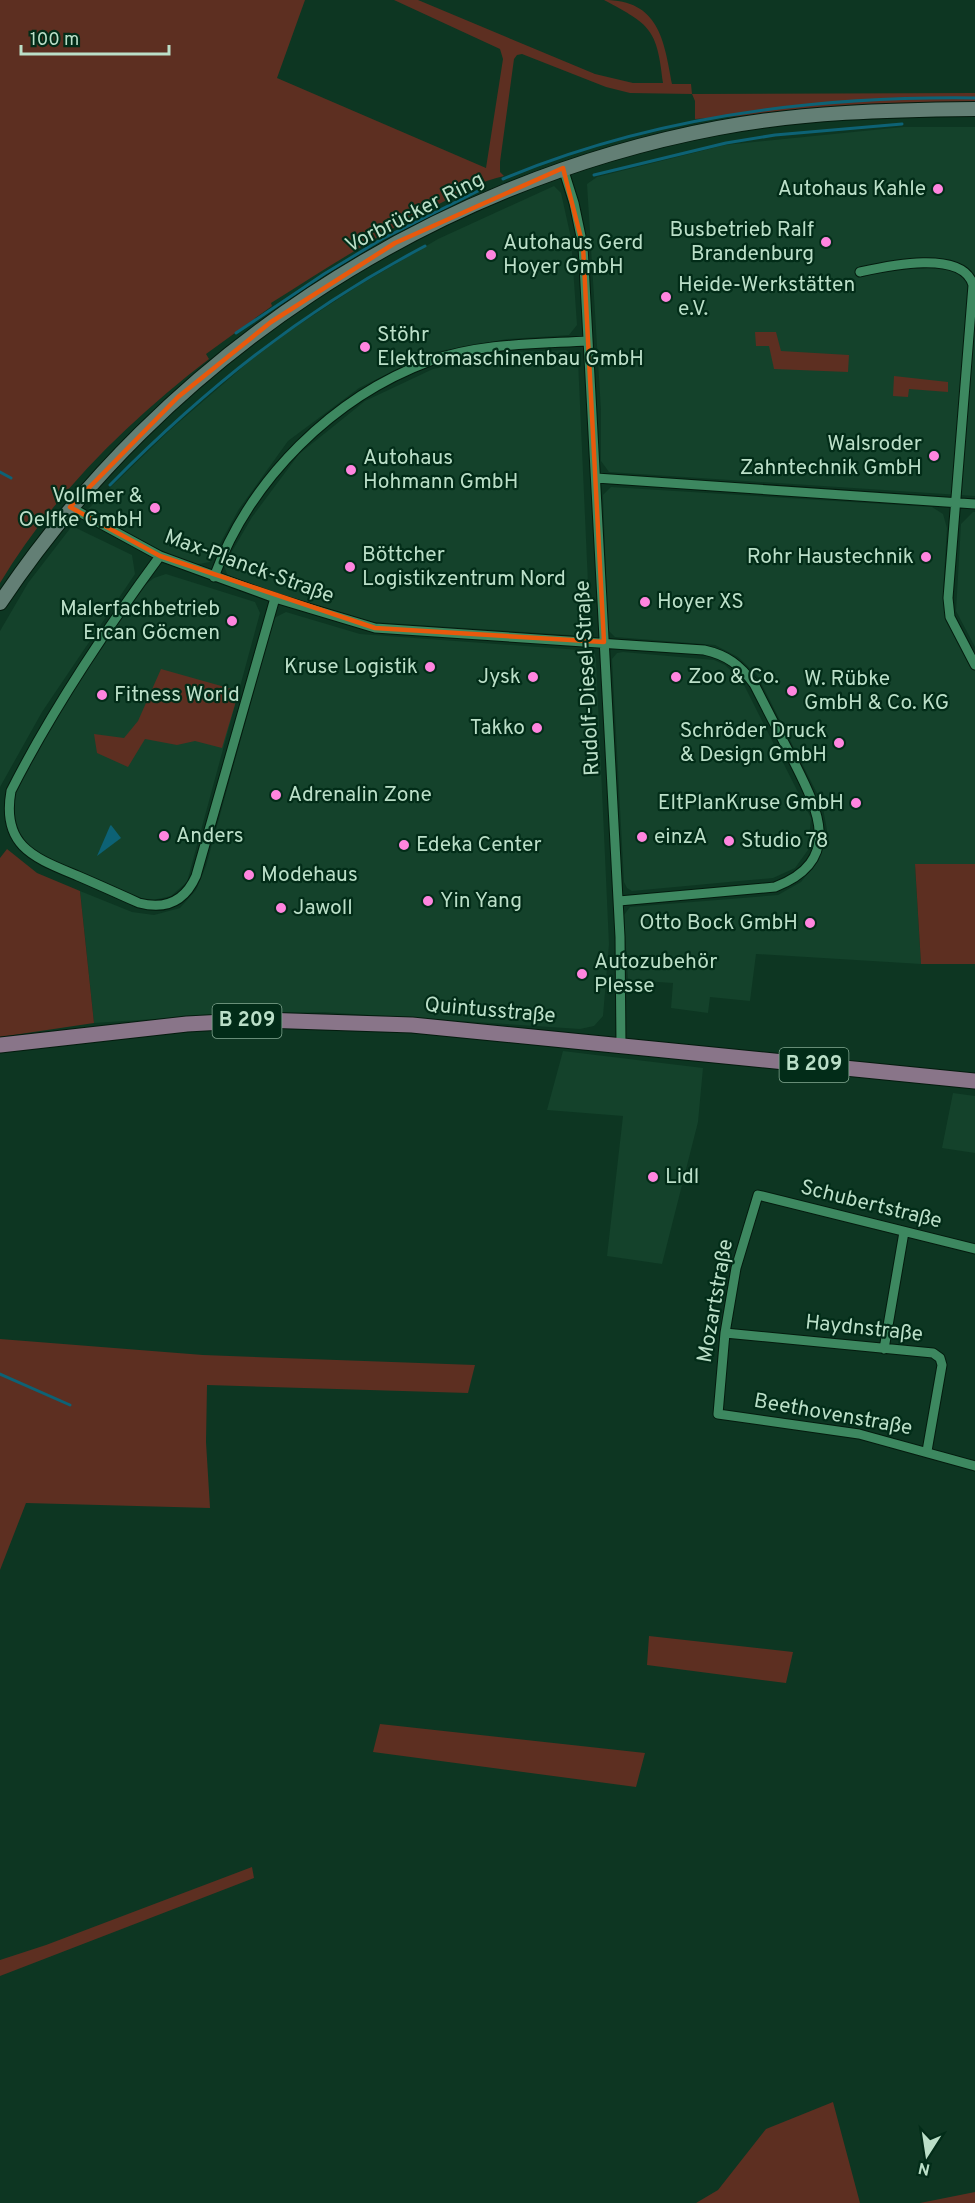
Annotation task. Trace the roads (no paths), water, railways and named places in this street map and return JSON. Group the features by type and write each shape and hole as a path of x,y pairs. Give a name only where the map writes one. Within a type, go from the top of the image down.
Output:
{"main road":[{"name":"Vorbrücker Ring","path":"0,603 70,507 117,455 178,397 280,316 332,280 438,220 563,168 643,144 753,122 880,111 975,109"},
{"name":"Quintusstraße","path":"0,1045 187,1024 262,1020 412,1025 975,1081"}],"street":[{"name":"Rudolf-Diesel-Straße","path":"563,168 580,226 588,341 619,901 621,1045"},
{"path":"861,272 903,262 959,267 971,279 948,598 950,616 975,665"},
{"path":"214,577 246,515 295,449 325,422 362,395 430,361 508,345 588,341"},
{"path":"596,478 975,504"},
{"name":"Max-Planck-Straße","path":"70,507 160,556 275,598 375,628 704,650 718,653 741,667 754,684 814,802 820,830 817,850 811,860 789,882 775,887 619,901"},
{"path":"160,556 97,642 48,720 11,792 9,803 9,815 16,838 34,857 139,903 152,906 175,902 185,895 196,876 275,598"},
{"name":"Schubertstraße","path":"758,1195 975,1249"},
{"name":"Mozartstraße","path":"718,1414 725,1333 736,1268 758,1195"},
{"path":"884,1349 904,1232"},
{"name":"Haydnstraße","path":"725,1333 933,1353 940,1358 942,1365 932,1436 927,1451"},
{"name":"Beethovenstraße","path":"718,1414 860,1434 975,1466"}],"water":[{"path":"110,826 121,838 97,856"}],"waterway":[{"path":"503,179 617,140 734,114 855,101 975,98"},
{"path":"594,175 726,143 775,135 902,124"},
{"path":"236,333 324,274 382,239 480,190"},
{"path":"110,485 183,415 258,353 338,297 425,246"},
{"path":"0,472 11,478"},
{"path":"0,1374 70,1405"}],"place":[{"name":"Autohaus Kahle","path":"938,189"},
{"name":"Busbetrieb Ralf Brandenburg","path":"826,242"},
{"name":"Autohaus Gerd Hoyer GmbH","path":"491,255"},
{"name":"Heide-Werkstätten e.V.","path":"666,297"},
{"name":"Stöhr Elektromaschinenbau GmbH","path":"365,347"},
{"name":"Walsroder Zahntechnik GmbH","path":"934,456"},
{"name":"Autohaus Hohmann GmbH","path":"351,470"},
{"name":"Vollmer & Oelfke GmbH","path":"155,508"},
{"name":"Rohr Haustechnik","path":"926,557"},
{"name":"Böttcher Logistikzentrum Nord","path":"350,567"},
{"name":"Hoyer XS","path":"645,602"},
{"name":"Malerfachbetrieb Ercan Göcmen","path":"232,621"},
{"name":"Kruse Logistik","path":"430,667"},
{"name":"Jysk","path":"533,677"},
{"name":"Zoo & Co.","path":"676,677"},
{"name":"W. Rübke GmbH & Co. KG","path":"792,691"},
{"name":"Fitness World","path":"102,695"},
{"name":"Takko","path":"537,728"},
{"name":"Schröder Druck & Design GmbH","path":"839,743"},
{"name":"Adrenalin Zone","path":"276,795"},
{"name":"EltPlanKruse GmbH","path":"856,803"},
{"name":"Anders","path":"164,836"},
{"name":"einzA","path":"642,837"},
{"name":"Studio 78","path":"729,841"},
{"name":"Edeka Center","path":"404,845"},
{"name":"Modehaus","path":"249,875"},
{"name":"Yin Yang","path":"428,901"},
{"name":"Jawoll","path":"281,908"},
{"name":"Otto Bock GmbH","path":"810,923"},
{"name":"Autozubehör Plesse","path":"582,974"},
{"name":"Lidl","path":"653,1177"}]}
